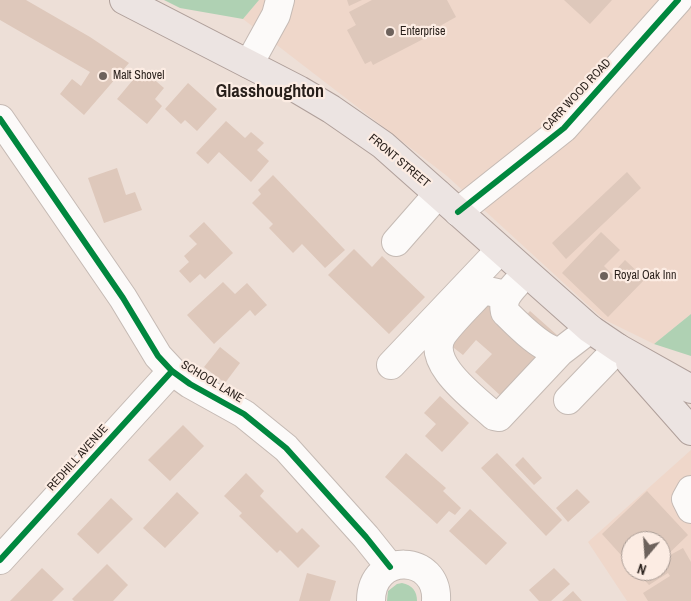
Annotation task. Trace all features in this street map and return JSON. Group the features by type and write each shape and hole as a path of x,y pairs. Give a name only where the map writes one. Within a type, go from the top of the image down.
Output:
{"main road":[{"name":"FRONT STREET","path":"124,0 299,90 346,119 383,145 590,329 618,348 691,389"},
{"name":"FRONT STREET","path":"618,348 691,431"}],"street":[{"path":"249,64 276,15 280,0"},
{"name":"CARR WOOD ROAD","path":"396,242 448,203 564,128 678,0"},
{"name":"SCHOOL LANE","path":"0,119 123,298 158,356 172,371 190,384 244,414 286,448 366,537 390,567"},
{"path":"391,365 500,250"},
{"path":"526,273 506,295 503,304 504,312 546,347 560,352"},
{"path":"506,295 483,290 442,335 438,346 443,366 494,416 499,417 560,352 590,329"},
{"path":"568,400 618,348"},
{"name":"REDHILL AVENUE","path":"0,560 172,371"},
{"path":"691,490 686,499 691,509"},
{"path":"371,601 374,581 390,567 400,564 410,564 420,568 429,575 437,594 436,601"}],"shaded area":[{"path":"259,0 691,0 691,314 654,344 603,319 447,176 243,19"},
{"path":"691,450 691,601 627,601 588,542"}],"green space":[{"path":"164,0 259,0 243,19 180,8"},
{"path":"691,314 691,356 654,344"},
{"path":"397,584 409,585 413,589 417,601 387,601 388,591"}],"building":[{"path":"0,0 26,0 90,37 129,63 84,115 60,94 72,79 81,86 90,72 0,20"},
{"path":"347,0 362,0 349,6"},
{"name":"Enterprise","path":"372,0 447,0 456,17 431,31 433,34 373,65 371,61 365,64 347,30 356,25 349,12"},
{"path":"564,0 612,0 590,24"},
{"path":"142,69 164,88 155,99 162,106 147,124 117,99"},
{"path":"188,83 217,109 197,131 185,120 181,124 165,109"},
{"path":"226,121 245,138 251,132 264,143 257,150 269,161 251,182 219,152 208,164 196,153"},
{"path":"117,168 126,195 135,192 142,210 104,223 88,178"},
{"path":"627,172 641,188 566,259 552,243"},
{"path":"273,175 345,250 325,268 302,244 293,253 269,228 273,224 252,203 261,194 258,190"},
{"path":"204,222 233,253 205,279 200,274 190,283 179,271 189,262 184,256 197,244 189,236"},
{"name":"Royal Oak Inn","path":"601,232 620,250 604,266 612,274 625,260 645,279 608,317 562,273"},
{"path":"354,249 372,267 382,256 425,297 389,334 328,275"},
{"path":"223,282 235,294 247,283 267,305 255,316 250,310 214,344 187,315"},
{"path":"481,298 499,312 512,331 530,311 557,335 502,397 475,372 492,354 476,340 463,355 445,341"},
{"path":"220,347 240,363 225,383 204,367"},
{"path":"440,396 469,423 442,452 425,436 436,424 424,413"},
{"path":"183,425 204,446 170,481 148,460"},
{"path":"406,453 446,488 443,491 461,508 455,515 449,511 437,524 385,477"},
{"path":"497,453 562,520 546,536 481,468"},
{"path":"523,457 542,478 534,485 515,465"},
{"path":"246,473 264,491 260,496 297,533 302,528 320,546 298,568 280,550 277,553 239,516 242,513 224,496"},
{"path":"577,489 590,502 568,522 556,508"},
{"path":"647,491 688,535 671,551 671,531 621,531 621,555 602,534"},
{"path":"177,492 199,513 165,548 143,528"},
{"path":"111,498 133,519 98,554 77,534"},
{"path":"470,509 507,543 486,565 449,531"},
{"path":"683,548 691,562 691,601 648,601 643,593 662,581 671,581 671,555"},
{"path":"107,564 128,585 113,601 74,601 72,599"},
{"path":"42,568 64,589 52,601 10,601"},
{"path":"554,568 570,584 551,601 539,601 529,590"},
{"path":"307,573 336,581 330,601 299,601"},
{"path":"645,581 655,581 649,585"},
{"path":"573,591 582,601 562,601"}],"cycle path":[{"path":"458,212 564,128 678,0"},
{"path":"0,119 123,298 158,356 172,371 190,384 244,414 286,448 366,537 390,567"},
{"path":"0,560 172,371"}],"place":[{"name":"Enterprise","path":"390,32"},
{"name":"Malt Shovel","path":"103,76"},
{"name":"Royal Oak Inn","path":"604,276"}],"district":[{"name":"Glasshoughton","path":"270,92"}]}
